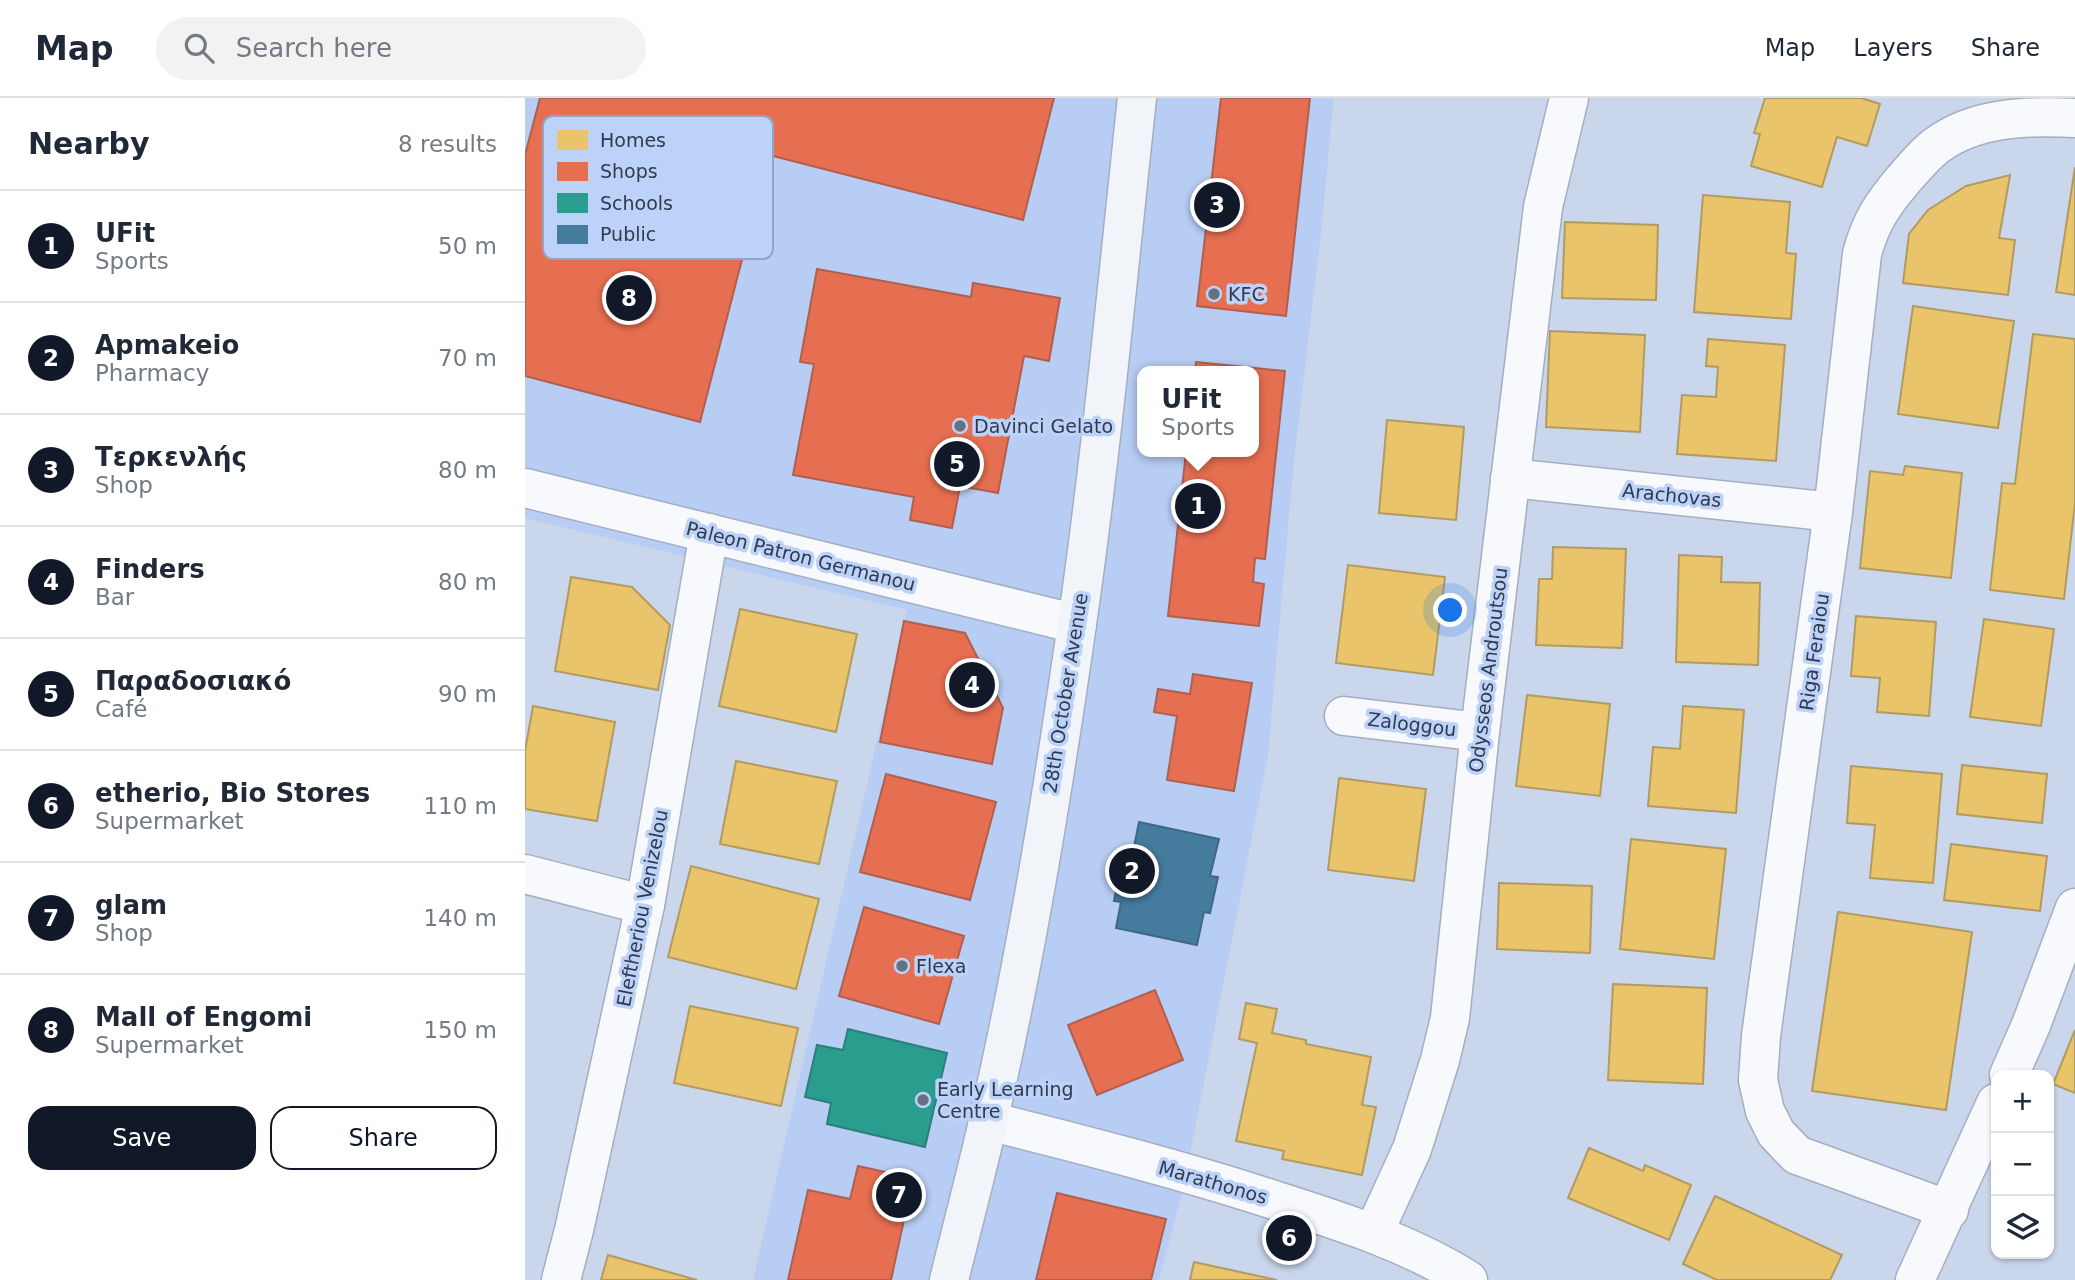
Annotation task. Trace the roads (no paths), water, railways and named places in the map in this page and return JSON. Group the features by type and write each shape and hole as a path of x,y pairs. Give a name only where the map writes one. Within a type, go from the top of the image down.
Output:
{"main road":[{"name":"28th October Avenue","path":"949,1280 989,1121 1023,955 1077,624 1137,98"}],"street":[{"name":"Odysseos Androutsou","path":"1374,1232 1412,1149 1450,1018 1480,732 1543,207 1569,98"},
{"name":"Riga Feraiou","path":"1949,1210 1797,1155 1776,1133 1765,1111 1758,1080 1761,1036 1833,512 1862,254 1868,230 1886,201 1935,146 1963,131 1996,121 2075,118"},
{"name":"Arachovas","path":"1510,478 1833,512"},
{"name":"Paleon Patron Germanou","path":"525,488 1077,624"},
{"name":"Eleftheriou Venizelou","path":"561,1280 645,905 709,533"},
{"name":"Zaloggou","path":"1344,716 1480,732"},
{"path":"525,874 645,905"},
{"path":"2011,1070 2075,908"},
{"path":"1915,1280 1991,1114"},
{"name":"Marathonos","path":"989,1121 1202,1177 1374,1232 1468,1280"}],"place":[{"name":"Τερκενλής","path":"1217,205"},
{"name":"KFC","path":"1214,294"},
{"name":"Mall of Engomi","path":"629,298"},
{"name":"Davinci Gelato","path":"960,426"},
{"name":"Παραδοσιακό","path":"957,464"},
{"name":"UFit","path":"1198,506"},
{"name":"Finders","path":"972,685"},
{"name":"Apmakeio","path":"1132,871"},
{"name":"Flexa","path":"902,966"},
{"name":"Early Learning Centre","path":"923,1100"},
{"name":"glam","path":"899,1195"},
{"name":"etherio, Bio Stores","path":"1289,1238"}]}
